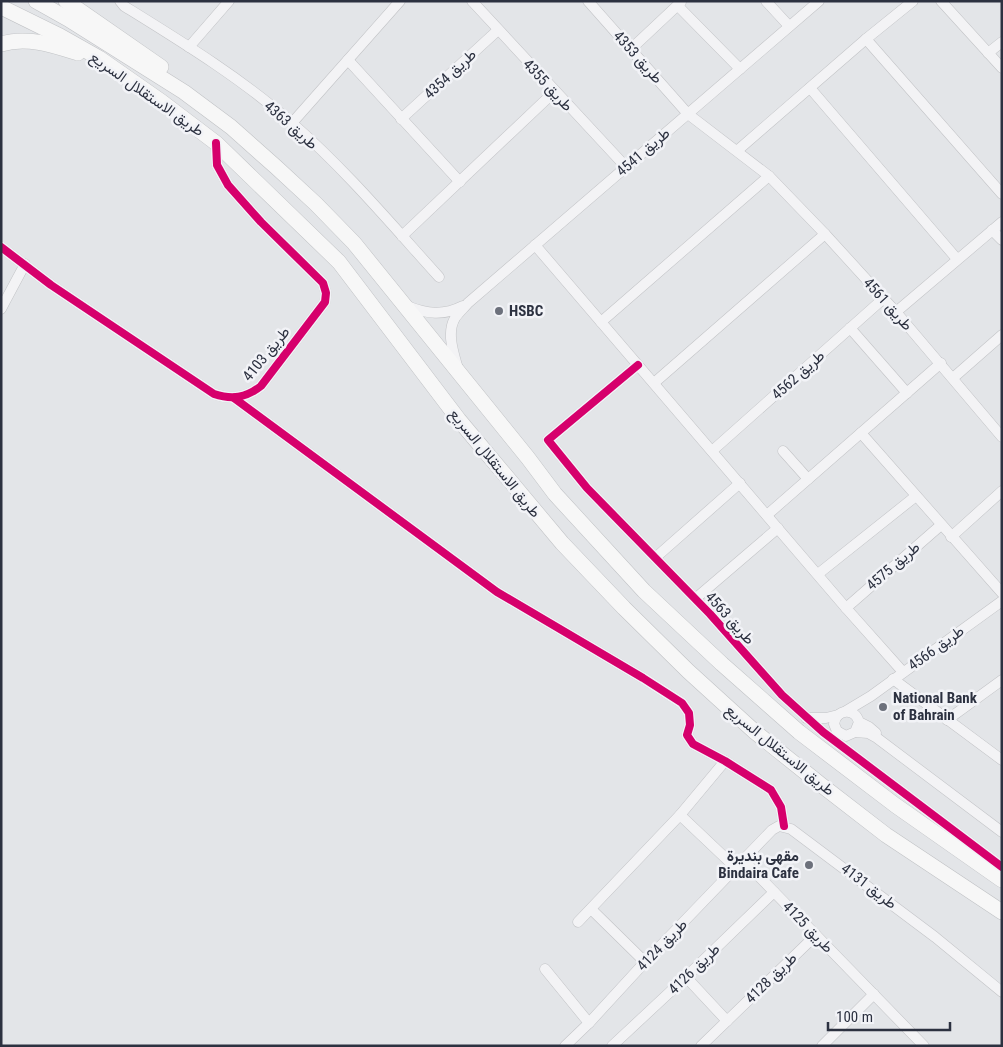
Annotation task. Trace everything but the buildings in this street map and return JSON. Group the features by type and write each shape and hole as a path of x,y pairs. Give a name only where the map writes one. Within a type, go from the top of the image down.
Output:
{"main road":[{"name":"طريق الاستقلال السريع","path":"36,1 184,92 231,128 316,204 354,243 555,494 644,591 799,732 895,805 1002,880"},
{"path":"66,1 141,52 172,76 184,92"},
{"name":"طريق الاستقلال السريع","path":"1,7 60,36 99,58 216,143 339,262 459,420 562,543 688,671 755,732 886,835 1002,912"},
{"path":"1,44 18,41 40,42 99,58"}],"street":[{"name":"طريق 4363","path":"120,1 124,6 230,74 292,123 364,194 439,276"},
{"path":"189,47 229,1"},
{"path":"292,123 400,1"},
{"name":"طريق 4355","path":"472,1 554,92 626,167"},
{"name":"طريق 4353","path":"588,1 688,114"},
{"path":"766,1 789,26"},
{"name":"طريق 4541","path":"468,303 819,1"},
{"path":"738,150 866,39 913,1"},
{"path":"942,1 1002,68"},
{"path":"631,50 680,4 740,70"},
{"name":"طريق 4354","path":"401,119 498,30"},
{"path":"866,39 1002,194"},
{"path":"988,53 1002,42"},
{"path":"348,60 460,182"},
{"path":"810,88 957,259"},
{"path":"402,236 554,92"},
{"name":"طريق 4561","path":"688,114 738,150 769,176 884,298 1002,437"},
{"name":"طريق 4103","path":"1,247 51,285 214,394 234,398 244,397 262,386 325,302 326,292 323,283 261,222 223,179 217,165 216,143"},
{"path":"601,322 769,176"},
{"path":"896,312 1002,222"},
{"path":"992,230 1002,240"},
{"path":"654,383 825,234"},
{"path":"535,245 846,608 904,672"},
{"path":"2,305 25,264"},
{"name":"طريق 4562","path":"712,451 884,298"},
{"path":"404,305 422,312 439,314 468,303"},
{"path":"459,372 452,347 451,331 455,318 468,303"},
{"path":"850,328 907,393"},
{"path":"953,378 1002,335"},
{"path":"768,515 941,363"},
{"name":"طريق 4563","path":"638,365 548,440 587,488 695,599 761,674 806,718 1002,867"},
{"path":"234,398 497,592 682,703 689,713 690,725 687,735 692,744 725,761 771,790 781,807 784,826 772,830 736,868 680,815"},
{"path":"861,433 1002,593"},
{"path":"783,451 808,480"},
{"path":"655,558 740,483"},
{"path":"951,537 1002,491"},
{"path":"818,574 916,496"},
{"name":"طريق 4575","path":"846,608 941,525"},
{"path":"695,599 778,528"},
{"name":"طريق 4566","path":"842,713 871,696 1002,601"},
{"path":"893,680 1002,760"},
{"path":"947,720 1000,684"},
{"name":"طريق 4566","path":"856,727 863,706 871,696"},
{"path":"842,713 835,721 837,731 846,736 856,727"},
{"path":"806,718 826,718 842,713 853,713 856,727 852,745 860,760"},
{"path":"856,727 874,730 892,750 1000,832"},
{"path":"578,922 680,815 725,761"},
{"name":"طريق 4131","path":"784,826 791,829 935,936 1002,992"},
{"name":"طريق 4125","path":"743,860 924,1046"},
{"name":"طريق 4124","path":"565,1046 736,868"},
{"name":"طريق 4126","path":"612,1046 774,892"},
{"path":"591,909 645,962"},
{"name":"طريق 4128","path":"701,1046 816,935"},
{"path":"545,969 589,1023"},
{"path":"686,977 726,1021"},
{"path":"822,1046 874,994"}],"cycle path":[{"path":"1,247 51,285 214,394 239,397 250,393 261,386 325,302 326,293 323,283 261,222 228,185 217,165 216,143"},
{"path":"638,365 548,440 587,488 710,614 782,695 823,732 1002,867"},
{"path":"234,398 497,592 682,703 689,713 690,725 687,735 693,744 725,761 771,790 781,807 784,826"}],"place":[{"name":"HSBC","path":"499,311"},
{"name":"National Bank of Bahrain","path":"883,707"},
{"name":"مقهى بنديرة Bindaira Cafe","path":"809,865"}]}
